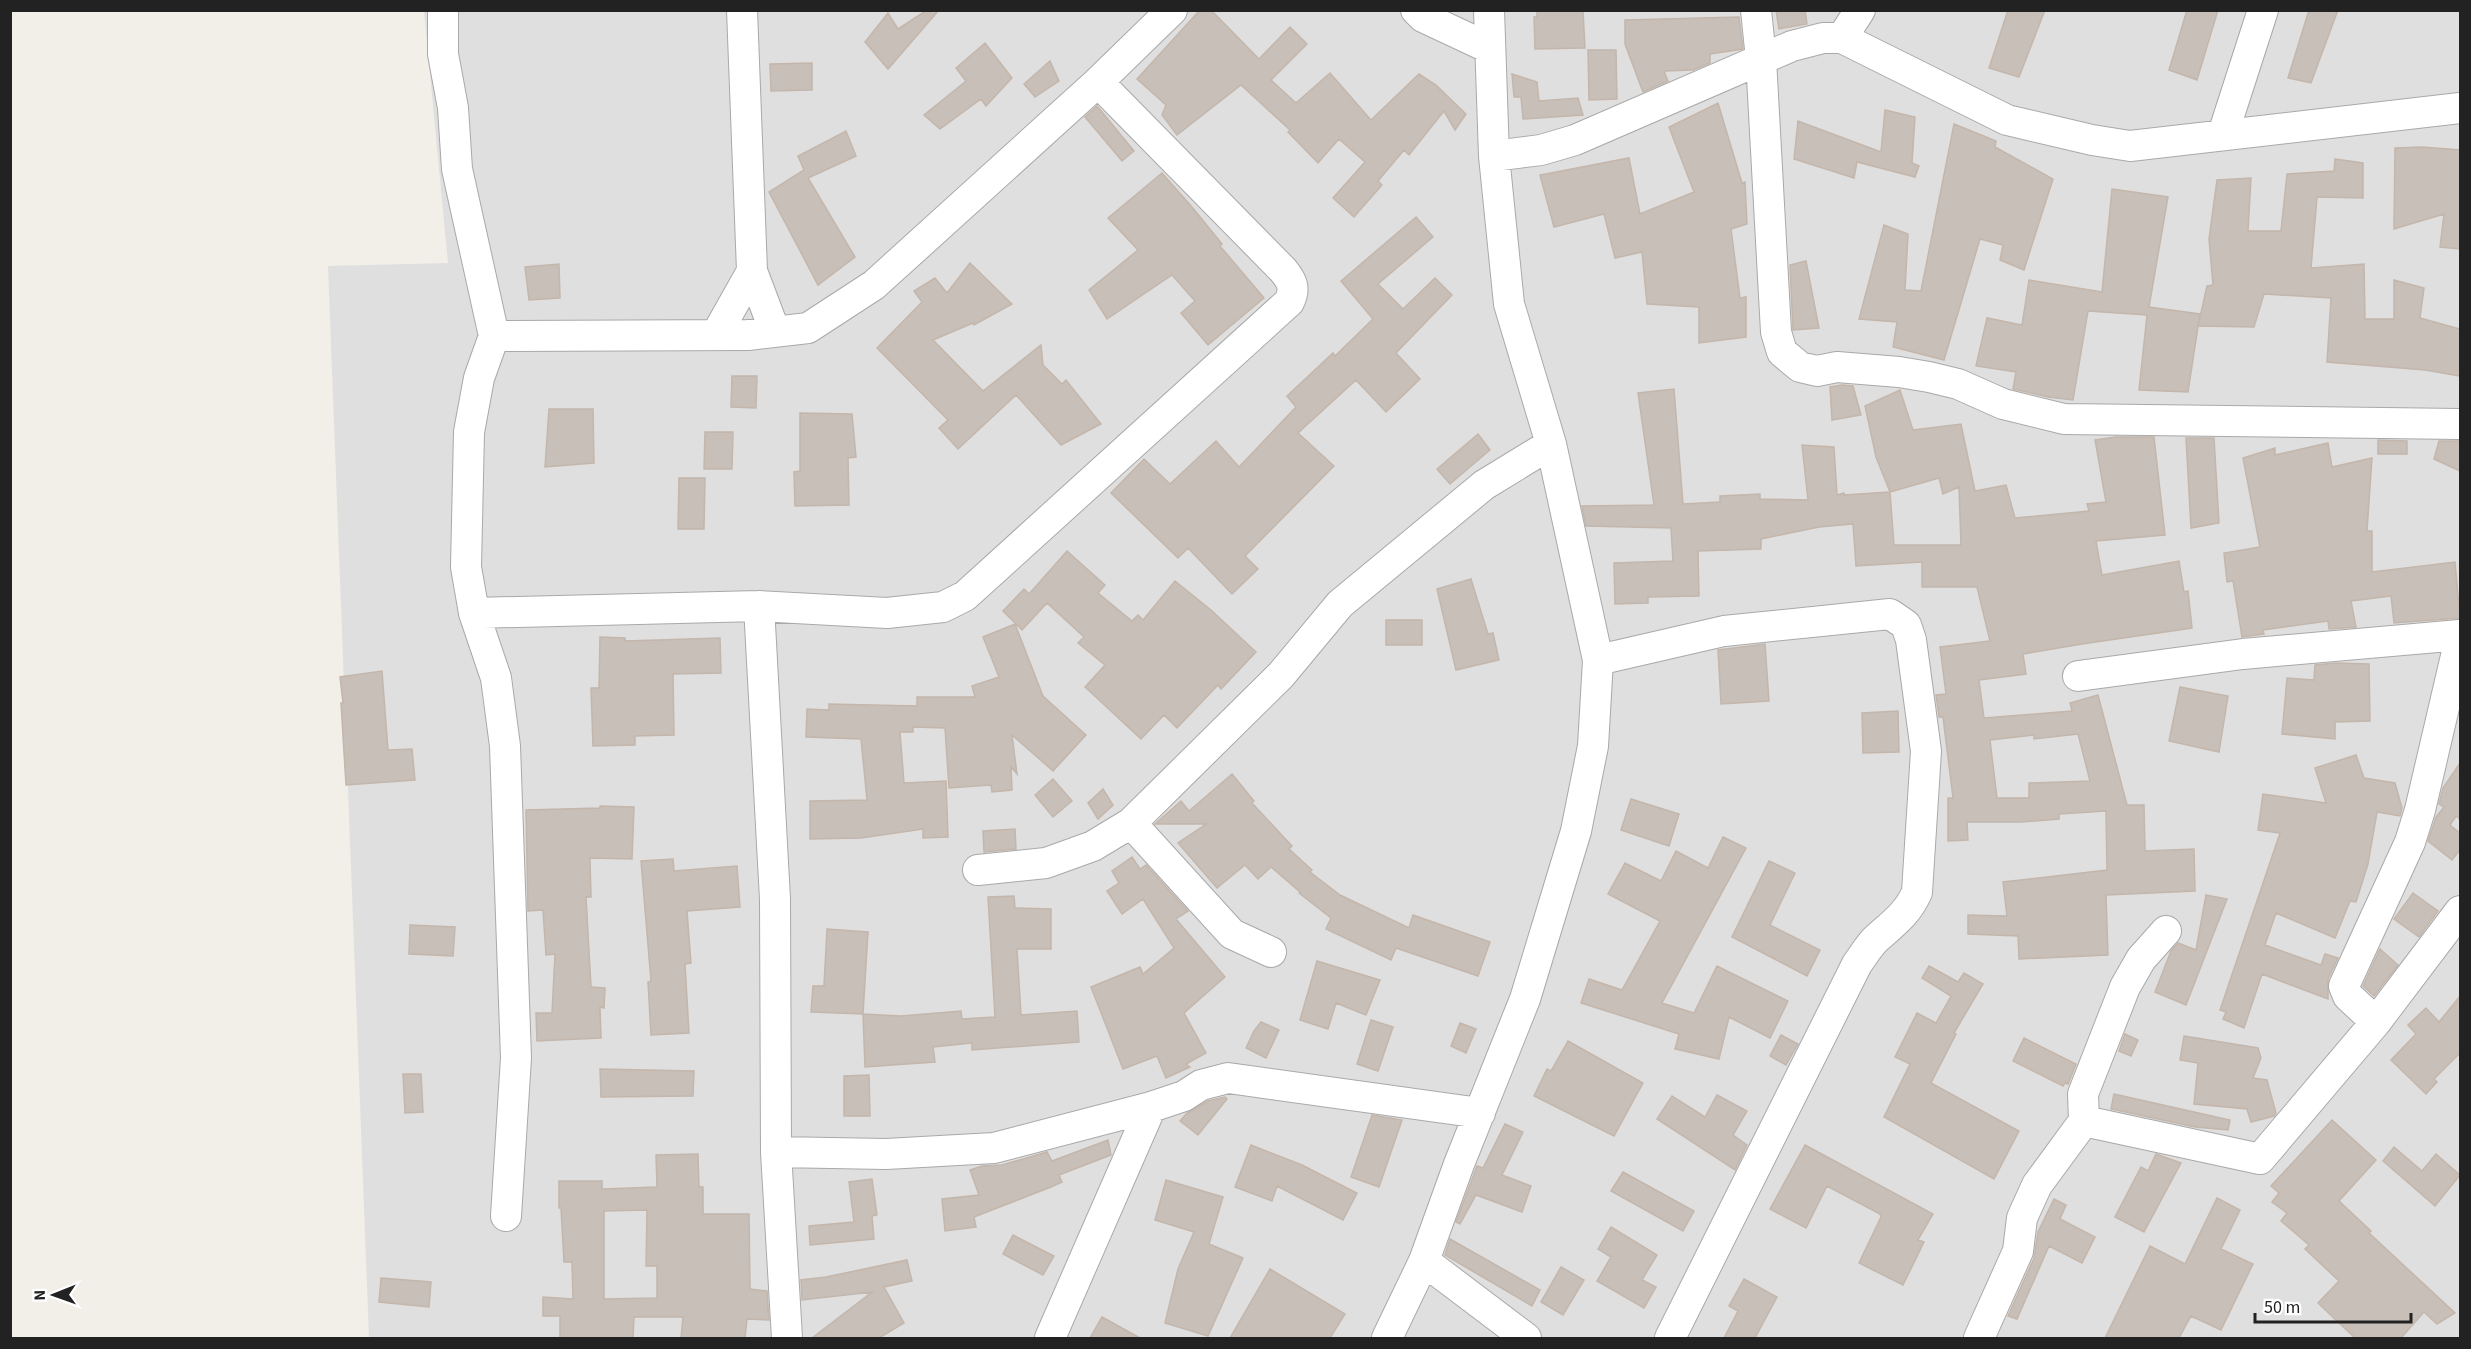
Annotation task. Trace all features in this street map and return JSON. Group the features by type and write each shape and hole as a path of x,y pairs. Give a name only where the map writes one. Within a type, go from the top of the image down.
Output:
{"street":[{"path":"443,10 443,54 453,108 457,169 494,336 479,378 469,432 466,567 474,613 496,678 505,746 516,1058 506,1216"},
{"path":"742,10 752,271 776,332"},
{"path":"494,336 716,335 808,328 874,285 1098,82 1172,10"},
{"path":"1416,10 1423,17 1489,48"},
{"path":"1387,1338 1424,1261 1525,999 1576,831 1593,746 1598,660 1551,444 1509,304 1494,156 1489,10"},
{"path":"1756,10 1761,59 1776,332 1782,352 1800,367 1817,370 1837,367 1929,376 1958,384 2004,404 2064,419 2460,424"},
{"path":"1842,38 1860,10"},
{"path":"2223,134 2263,10"},
{"path":"1494,156 1541,150 1575,140 1792,46 1823,38 1842,38 2007,120 2092,140 2130,146 2460,108"},
{"path":"474,613 759,606 887,613 943,607 965,596 1289,302 1293,293 1292,282 1283,270 1098,82"},
{"path":"716,335 752,271"},
{"path":"978,870 1046,863 1093,846 1131,823 1281,675 1340,604 1484,485 1551,444"},
{"path":"759,606 775,899 776,1152 787,1338"},
{"path":"1598,660 1724,631 1890,614 1906,625 1911,640 1926,752 1917,892 1911,906 1897,922 1875,939 1857,964 1670,1338"},
{"path":"2078,676 2243,654 2460,637 2420,810 2410,842 2344,986 2348,996 2376,1022"},
{"path":"1131,823 1232,934 1271,952"},
{"path":"2084,1121 2260,1159 2376,1022 2460,912"},
{"path":"1979,1338 2018,1251 2022,1218 2037,1185 2084,1121 2083,1094 2125,987 2141,959 2166,931"},
{"path":"776,1152 886,1154 994,1148 1151,1107 1184,1096 1200,1084 1228,1078 1480,1113"},
{"path":"1050,1338 1151,1107"},
{"path":"1424,1261 1526,1338"}],"shaded area":[{"path":"424,11 2460,11 2460,1338 369,1338 328,266 448,263"}],"building":[{"path":"927,10 939,10 888,69 865,42 888,13 898,29"},
{"path":"1200,10 1211,10 1259,59 1290,27 1307,44 1271,80 1296,103 1330,73 1371,120 1419,74 1436,85 1466,114 1455,130 1444,111 1409,155 1404,150 1378,181 1382,185 1354,217 1333,198 1365,162 1339,139 1318,163 1288,132 1290,130 1241,85 1177,135 1162,115 1166,105 1137,79"},
{"path":"1537,10 1583,10 1585,48 1535,49 1534,17 1537,17"},
{"path":"1776,10 1805,10 1807,24 1779,29"},
{"path":"2008,10 2045,10 2019,77 1989,68"},
{"path":"2187,10 2218,10 2197,80 2169,70"},
{"path":"2309,10 2338,10 2311,83 2288,78"},
{"path":"1739,17 1743,49 1710,54 1710,63 1693,70 1664,71 1668,81 1643,92 1625,44 1625,20"},
{"path":"985,43 1012,78 986,106 981,99 940,129 924,115 966,81 956,68"},
{"path":"1588,50 1616,50 1617,99 1589,100"},
{"path":"1050,61 1059,81 1035,97 1024,84"},
{"path":"812,63 812,90 771,91 770,64"},
{"path":"1512,74 1537,82 1539,101 1578,98 1583,115 1523,119 1521,97 1514,97"},
{"path":"1718,103 1742,183 1745,182 1747,224 1731,229 1740,298 1746,297 1746,337 1699,343 1699,307 1647,304 1642,252 1615,258 1604,214 1554,227 1540,175 1629,158 1640,214 1694,192 1669,127"},
{"path":"1097,106 1134,151 1122,161 1085,117"},
{"path":"1885,110 1915,117 1912,163 1919,166 1915,177 1857,162 1854,178 1794,159 1798,121 1881,152"},
{"path":"1954,124 1996,141 1995,147 2053,179 2024,270 2000,260 2003,245 1980,239 1944,360 1893,347 1897,322 1859,319 1884,225 1908,234 1905,290 1921,291"},
{"path":"846,131 856,156 808,178 855,257 818,285 769,192 804,170 798,156"},
{"path":"2422,147 2460,150 2460,249 2440,247 2444,214 2394,229 2395,148"},
{"path":"2335,159 2363,163 2363,198 2317,197 2311,268 2364,264 2365,319 2394,319 2394,280 2424,288 2420,318 2460,329 2460,376 2425,370 2327,362 2331,298 2264,294 2254,327 2198,326 2207,286 2213,285 2209,239 2217,180 2251,178 2248,231 2281,231 2287,174 2334,171"},
{"path":"1162,173 1264,298 1208,345 1181,313 1195,301 1172,275 1107,319 1089,290 1138,250 1108,218"},
{"path":"2112,189 2168,197 2149,307 2200,314 2188,392 2139,390 2147,315 2088,311 2073,400 2013,389 2016,372 1976,366 1987,318 2022,325 2029,280 2102,292"},
{"path":"1416,217 1433,237 1378,284 1403,309 1435,278 1452,295 1396,353 1420,379 1386,412 1356,380 1298,433 1334,466 1245,556 1258,569 1232,594 1188,548 1178,558 1111,493 1144,459 1170,484 1216,441 1239,467 1296,407 1287,396 1333,353 1335,356 1373,319 1341,281"},
{"path":"1806,261 1819,328 1793,330 1790,265"},
{"path":"970,263 1012,304 974,325 973,323 933,340 983,391 1041,345 1043,365 1062,384 1066,380 1101,424 1061,445 1016,395 958,449 939,428 948,420 877,348 922,302 914,291 935,278 947,293"},
{"path":"559,264 560,298 529,300 525,267"},
{"path":"732,376 757,376 756,408 731,407"},
{"path":"1853,386 1861,415 1832,420 1830,387"},
{"path":"1674,389 1683,504 1720,502 1720,496 1760,494 1760,499 1808,500 1802,445 1834,447 1837,495 1890,492 1876,457 1865,406 1900,390 1913,430 1961,424 1975,491 2006,485 2015,518 2089,511 2087,504 2106,502 2095,440 2116,437 2154,437 2165,535 2096,541 2102,575 2179,561 2184,592 2188,591 2192,628 2023,654 2026,674 1979,680 1984,718 2072,711 2070,703 2098,695 2127,805 2144,805 2145,851 2194,849 2195,891 2106,895 2108,955 2019,959 2018,936 1968,934 1968,915 2007,916 2003,882 2107,870 2106,811 2059,814 2059,819 1967,822 1968,840 1948,841 1948,798 1953,798 1943,717 1939,717 1936,695 1946,694 1940,647 1990,641 1977,587 1922,587 1922,562 1856,566 1853,524 1819,527 1761,539 1761,549 1698,551 1699,596 1648,597 1648,603 1615,604 1614,563 1673,561 1671,528 1586,526 1582,506 1654,505 1638,393","holes":["1939,478 1943,494 1959,487 1961,545 1894,545 1890,492","2078,734 2090,781 2029,783 2029,798 1997,798 1990,740 2034,735 2034,739"]},
{"path":"549,409 593,409 594,463 545,467"},
{"path":"800,413 852,414 856,457 848,458 849,505 795,506 794,472 800,471"},
{"path":"705,432 733,432 732,469 704,469"},
{"path":"1478,434 1490,450 1450,484 1437,469"},
{"path":"2186,438 2214,438 2219,523 2191,528"},
{"path":"2378,440 2407,441 2407,454 2378,454"},
{"path":"2439,441 2460,441 2460,471 2434,459"},
{"path":"2328,443 2332,467 2372,458 2367,531 2372,531 2372,572 2455,562 2460,618 2394,623 2391,596 2351,601 2356,627 2329,629 2328,621 2263,630 2264,634 2242,637 2233,581 2227,582 2224,553 2260,547 2243,458 2275,448 2275,455"},
{"path":"679,478 705,478 704,529 678,529"},
{"path":"1067,551 1105,585 1098,593 1132,621 1138,615 1143,620 1175,581 1211,610 1256,652 1221,689 1218,685 1177,728 1164,715 1141,739 1085,687 1105,665 1078,643 1084,637 1047,603 1022,630 1003,611 1024,589 1029,594"},
{"path":"1471,579 1488,634 1493,633 1499,660 1456,670 1437,589"},
{"path":"1386,620 1422,620 1422,645 1386,645"},
{"path":"1015,624 1043,696 1086,735 1053,771 1012,735 1017,774 1011,767 1012,790 992,792 991,785 949,788 945,728 913,727 913,732 900,732 904,783 946,781 948,837 923,838 923,829 861,838 810,839 810,801 867,800 861,739 806,737 807,709 829,710 829,704 917,706 917,697 975,697 972,686 999,677 983,637"},
{"path":"600,637 625,638 625,641 720,638 721,673 673,674 674,735 635,736 635,745 593,746 591,688 599,688"},
{"path":"1765,644 1769,701 1721,704 1718,650"},
{"path":"2369,664 2370,721 2335,722 2335,739 2282,734 2287,678 2314,680 2315,665"},
{"path":"382,671 388,750 412,749 415,780 346,785 340,677"},
{"path":"2180,687 2228,696 2219,752 2169,741"},
{"path":"1898,711 1899,752 1863,753 1862,713"},
{"path":"2356,755 2364,778 2395,783 2402,808 2400,816 2377,812 2368,864 2356,902 2350,901 2335,938 2276,913 2265,945 2321,965 2325,954 2338,958 2328,979 2328,999 2262,974 2244,1028 2223,1019 2226,1012 2220,1010 2280,833 2258,830 2263,794 2326,803 2315,768"},
{"path":"2460,763 2460,819 2456,816 2450,825 2460,833 2460,850 2452,860 2428,841 2436,817 2444,807 2439,804 2443,788"},
{"path":"1232,774 1254,801 1252,803 1292,846 1289,849 1312,870 1310,872 1340,895 1409,928 1413,915 1490,942 1478,976 1396,948 1391,960 1326,929 1331,918 1271,867 1258,879 1245,865 1217,888 1178,843 1206,824 1155,824 1181,801 1189,811"},
{"path":"1053,779 1072,801 1053,817 1035,795"},
{"path":"1103,789 1113,805 1098,819 1088,803"},
{"path":"1631,799 1679,814 1669,846 1621,830"},
{"path":"600,806 634,807 632,859 590,858 591,897 586,897 591,987 605,988 604,1008 600,1007 601,1038 537,1041 536,1013 552,1013 555,954 546,955 543,910 528,911 526,810 600,808"},
{"path":"1015,829 1016,849 984,852 983,831"},
{"path":"1723,837 1746,848 1662,1003 1694,1013 1717,966 1788,1001 1770,1038 1729,1017 1719,1059 1675,1049 1679,1034 1581,1003 1589,979 1622,990 1660,921 1608,894 1625,863 1661,881 1676,851 1708,868"},
{"path":"1132,857 1140,869 1146,865 1188,911 1176,919 1225,977 1184,1013 1206,1053 1186,1064 1190,1067 1166,1078 1157,1056 1123,1069 1091,987 1140,967 1143,974 1174,948 1143,899 1122,914 1107,891 1119,883 1112,871"},
{"path":"673,859 674,871 737,866 740,907 687,911 691,963 685,964 689,1033 651,1035 648,982 651,981 641,861"},
{"path":"1769,861 1795,873 1770,925 1820,950 1807,976 1732,937"},
{"path":"2413,893 2438,911 2419,937 2394,919"},
{"path":"2206,895 2227,899 2186,1005 2155,992 2171,951 2178,943 2196,950"},
{"path":"1014,896 1015,908 1051,909 1051,949 1017,949 1021,1015 1077,1011 1079,1042 972,1050 972,1043 933,1047 935,1062 865,1067 863,1014 901,1016 961,1011 962,1019 995,1017 988,897"},
{"path":"410,925 455,927 453,956 409,954"},
{"path":"827,929 868,932 863,1014 811,1012 813,986 824,986"},
{"path":"2380,949 2398,965 2374,996 2363,986"},
{"path":"1317,961 1380,980 1366,1015 1336,1003 1328,1029 1300,1020"},
{"path":"1929,966 1958,982 1964,973 1983,984 1954,1033 1956,1034 1931,1083 2019,1131 1994,1179 1884,1117 1910,1064 1895,1057 1917,1013 1936,1023 1951,996 1922,978"},
{"path":"2460,996 2460,1053 2434,1079 2437,1082 2426,1094 2391,1060 2416,1034 2408,1025 2426,1008 2439,1022"},
{"path":"1371,1020 1393,1027 1378,1071 1357,1064"},
{"path":"1261,1022 1279,1030 1266,1058 1246,1048"},
{"path":"1460,1023 1476,1029 1466,1053 1451,1046"},
{"path":"2125,1034 2138,1040 2131,1056 2119,1051"},
{"path":"1781,1035 1798,1044 1786,1065 1770,1056"},
{"path":"2184,1036 2258,1048 2261,1058 2253,1078 2267,1080 2276,1113 2274,1116 2251,1122 2247,1109 2194,1104 2198,1063 2180,1060"},
{"path":"2024,1038 2076,1064 2068,1084 2065,1083 2063,1086 2013,1061"},
{"path":"1568,1041 1643,1083 1614,1136 1534,1096 1547,1069 1551,1071"},
{"path":"600,1069 694,1071 693,1096 601,1097"},
{"path":"403,1074 421,1074 423,1112 405,1113"},
{"path":"869,1075 870,1116 844,1116 844,1076"},
{"path":"2114,1094 2230,1120 2228,1130 2195,1127 2111,1109"},
{"path":"1717,1095 1747,1111 1733,1135 1747,1145 1735,1170 1657,1119 1672,1096 1705,1117"},
{"path":"1225,1097 1227,1099 1198,1135 1180,1121 1187,1113 1208,1101"},
{"path":"1372,1115 1402,1120 1379,1187 1351,1177"},
{"path":"2332,1120 2376,1160 2339,1201 2371,1231 2369,1233 2455,1313 2437,1324 2424,1312 2401,1338 2355,1338 2318,1303 2339,1281 2305,1249 2309,1245 2281,1221 2287,1213 2272,1202 2279,1193 2271,1186"},
{"path":"1505,1124 1523,1132 1502,1175 1531,1186 1522,1212 1476,1195 1460,1224 1456,1222 1477,1166 1483,1168"},
{"path":"1108,1140 1111,1155 1059,1175 1062,1182 1051,1187 974,1217 976,1227 945,1231 942,1199 979,1195 970,1170 982,1166 1002,1165 1047,1152 1052,1161"},
{"path":"1251,1145 1302,1165 1357,1193 1343,1220 1277,1186 1272,1201 1235,1187"},
{"path":"1805,1145 1933,1214 1918,1240 1924,1242 1903,1285 1859,1263 1881,1217 1880,1214 1827,1186 1806,1228 1770,1209"},
{"path":"2394,1147 2422,1171 2436,1154 2460,1175 2435,1206 2383,1161"},
{"path":"698,1154 699,1187 703,1187 703,1214 749,1214 750,1289 767,1291 769,1320 747,1319 745,1338 681,1338 683,1317 634,1317 633,1338 560,1338 560,1316 543,1316 543,1297 573,1299 572,1262 564,1262 559,1181 602,1181 602,1189 657,1187 656,1155","holes":["647,1210 646,1266 657,1266 657,1298 604,1299 604,1211"]},
{"path":"2156,1154 2181,1163 2144,1232 2115,1217 2141,1167 2148,1171"},
{"path":"1623,1172 1694,1211 1683,1231 1611,1191"},
{"path":"872,1179 877,1215 872,1216 874,1239 810,1245 809,1226 854,1222 849,1182"},
{"path":"1166,1180 1223,1197 1209,1244 1243,1258 1208,1336 1165,1323 1178,1269 1194,1232 1155,1220"},
{"path":"2217,1198 2240,1210 2221,1249 2253,1264 2221,1330 2191,1316 2179,1338 2105,1338 2150,1246 2185,1264"},
{"path":"2054,1199 2066,1205 2060,1219 2095,1237 2082,1263 2049,1246 2017,1319 2008,1316 2034,1258 2038,1232"},
{"path":"1611,1227 1657,1255 1642,1280 1656,1287 1644,1308 1597,1281 1611,1257 1598,1249"},
{"path":"1013,1235 1054,1256 1043,1275 1003,1254"},
{"path":"1450,1239 1540,1290 1532,1306 1445,1255"},
{"path":"907,1260 912,1281 884,1287 904,1323 879,1338 812,1338 872,1292 802,1300 801,1280"},
{"path":"1561,1267 1584,1280 1563,1315 1541,1302"},
{"path":"1270,1269 1345,1314 1330,1338 1230,1338"},
{"path":"381,1278 431,1282 429,1307 379,1302"},
{"path":"1744,1279 1777,1297 1755,1338 1724,1338 1738,1311 1729,1306"},
{"path":"1102,1317 1140,1338 1090,1338"}]}
